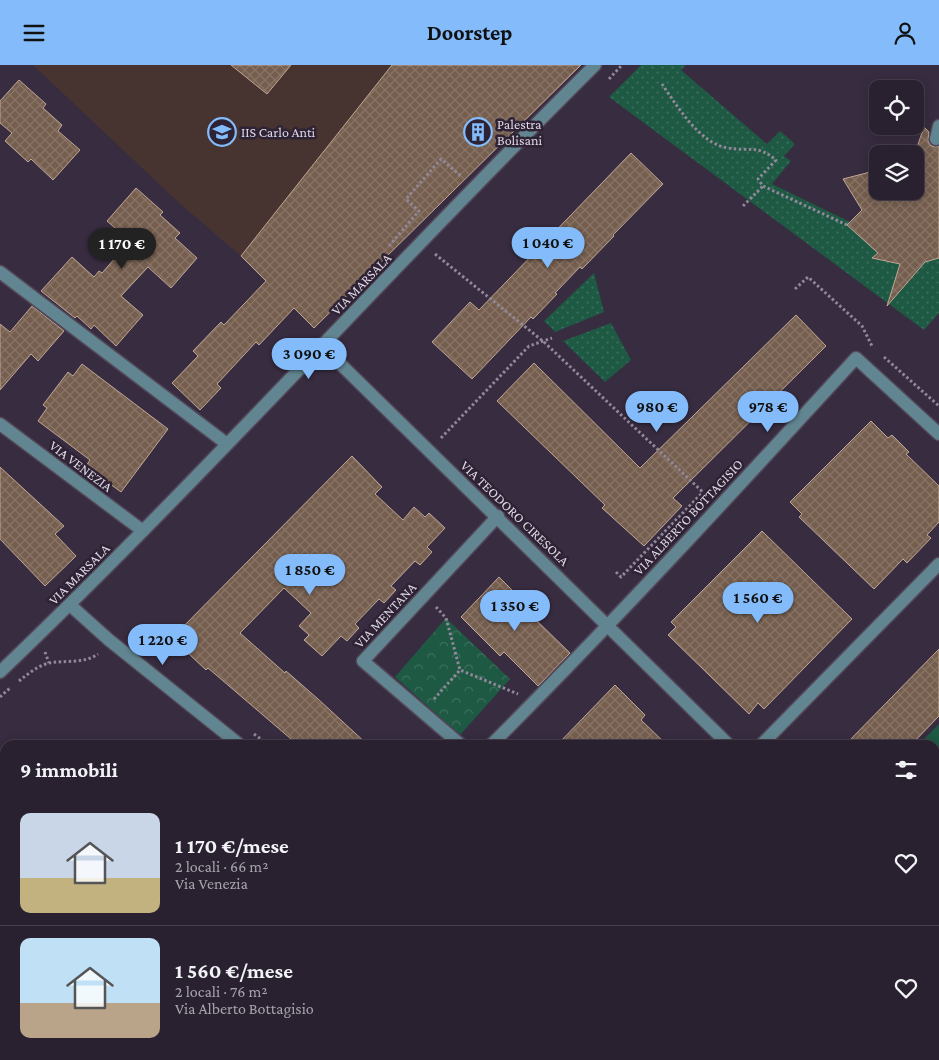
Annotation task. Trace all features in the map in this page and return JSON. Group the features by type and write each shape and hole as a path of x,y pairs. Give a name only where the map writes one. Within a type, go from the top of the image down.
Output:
{"street":[{"name":"VIA MARSALA","path":"0,672 143,531 595,65"},
{"path":"936,139 939,126"},
{"path":"0,272 227,444"},
{"name":"VIA TEODORO CIRESOLA","path":"322,346 428,451 498,516 724,740"},
{"name":"VIA ALBERTO BOTTAGISIO","path":"608,625 856,358 939,434"},
{"name":"VIA VENEZIA","path":"0,424 143,531"},
{"name":"VIA MENTANA","path":"455,740 362,661 498,516"},
{"path":"766,740 939,564"},
{"path":"70,605 109,640 234,740"},
{"path":"496,740 608,625"}],"path":[{"path":"605,83 622,65"},
{"path":"662,84 685,116 711,142 728,148 765,151 776,160 758,179 763,186 847,225"},
{"path":"389,246 419,211 406,199 441,159 475,187"},
{"path":"743,206 763,186"},
{"path":"430,259 441,248"},
{"path":"435,254 544,342 719,507"},
{"path":"795,289 808,277 862,327 870,344 939,406"},
{"path":"428,451 529,346 552,338"},
{"path":"616,572 620,577 703,492"},
{"path":"424,595 446,618 460,670"},
{"path":"0,697 33,669 49,663 78,661 96,655 109,640"},
{"path":"460,670 504,687 534,702"},
{"path":"422,712 460,670"},
{"path":"247,729 262,740"}],"shaded area":[{"name":"IIS Carlo Anti","path":"33,65 581,65 480,164 381,79 241,256 178,202"}],"green space":[{"path":"641,65 686,65 681,70 767,144 780,131 795,144 784,156 791,161 772,184 850,222 876,200 924,200 924,175 939,149 939,313 924,330 609,97"},
{"path":"594,273 604,312 555,332 544,321"},
{"path":"611,323 631,360 605,382 563,341"},
{"path":"446,618 510,679 460,735 395,677"},
{"path":"939,724 939,740 923,740"}],"building":[{"path":"231,65 291,65 267,94"},
{"path":"392,65 581,65 314,328 294,308 259,345 256,342 217,384 221,388 200,410 172,383 198,356 193,351 221,322 224,325 266,281 241,256"},
{"path":"19,80 46,104 43,108 62,125 58,131 80,150 53,180 31,159 28,162 5,141 12,133 0,123 0,101"},
{"path":"924,127 929,132 928,141 930,145 939,146 939,258 925,262 887,306 900,264 872,258 878,253 847,225 862,210 843,179 869,172 869,200 924,200 924,145 918,145 921,135 924,135"},
{"path":"631,153 663,184 582,269 580,267 533,319 531,317 472,379 432,342 470,302 479,310"},
{"path":"136,188 163,212 160,215 180,233 175,238 197,258 171,288 148,267 121,296 143,315 116,346 94,325 91,329 77,316 75,318 41,291 72,257 94,277 99,271 102,273 130,241 107,221"},
{"path":"32,306 64,331 38,361 31,354 0,390 0,324 10,332"},
{"path":"796,315 826,346 673,498 682,506 644,546 602,508 605,505 497,401 534,363 640,468"},
{"path":"82,364 168,429 121,492 86,466 90,460 38,421 47,408 43,405 68,372 73,376"},
{"path":"871,421 888,438 892,435 909,452 906,454 939,486 939,522 927,535 931,538 907,563 903,559 874,589 799,517 802,514 790,502"},
{"path":"352,456 382,487 375,494 403,520 414,507 425,517 429,513 445,528 427,547 432,552 420,565 415,561 391,586 396,590 384,603 379,599 355,624 359,628 347,641 341,636 322,656 304,640 309,635 299,626 311,613 284,588 240,633 285,673 286,671 363,740 292,740 208,668 206,670 172,638"},
{"path":"0,467 64,526 55,534 76,556 45,586 0,539"},
{"path":"762,531 852,619 764,709 758,703 749,714 668,635 676,627 671,622"},
{"path":"499,577 537,615 534,618 570,653 538,686 504,652 500,656 461,617"},
{"path":"939,649 939,716 916,740 850,740"},
{"path":"615,685 645,715 641,720 662,740 562,740"}],"place":[{"name":"IIS Carlo Anti","path":"222,132"},
{"name":"Palestra Bolisani","path":"478,132"}]}
